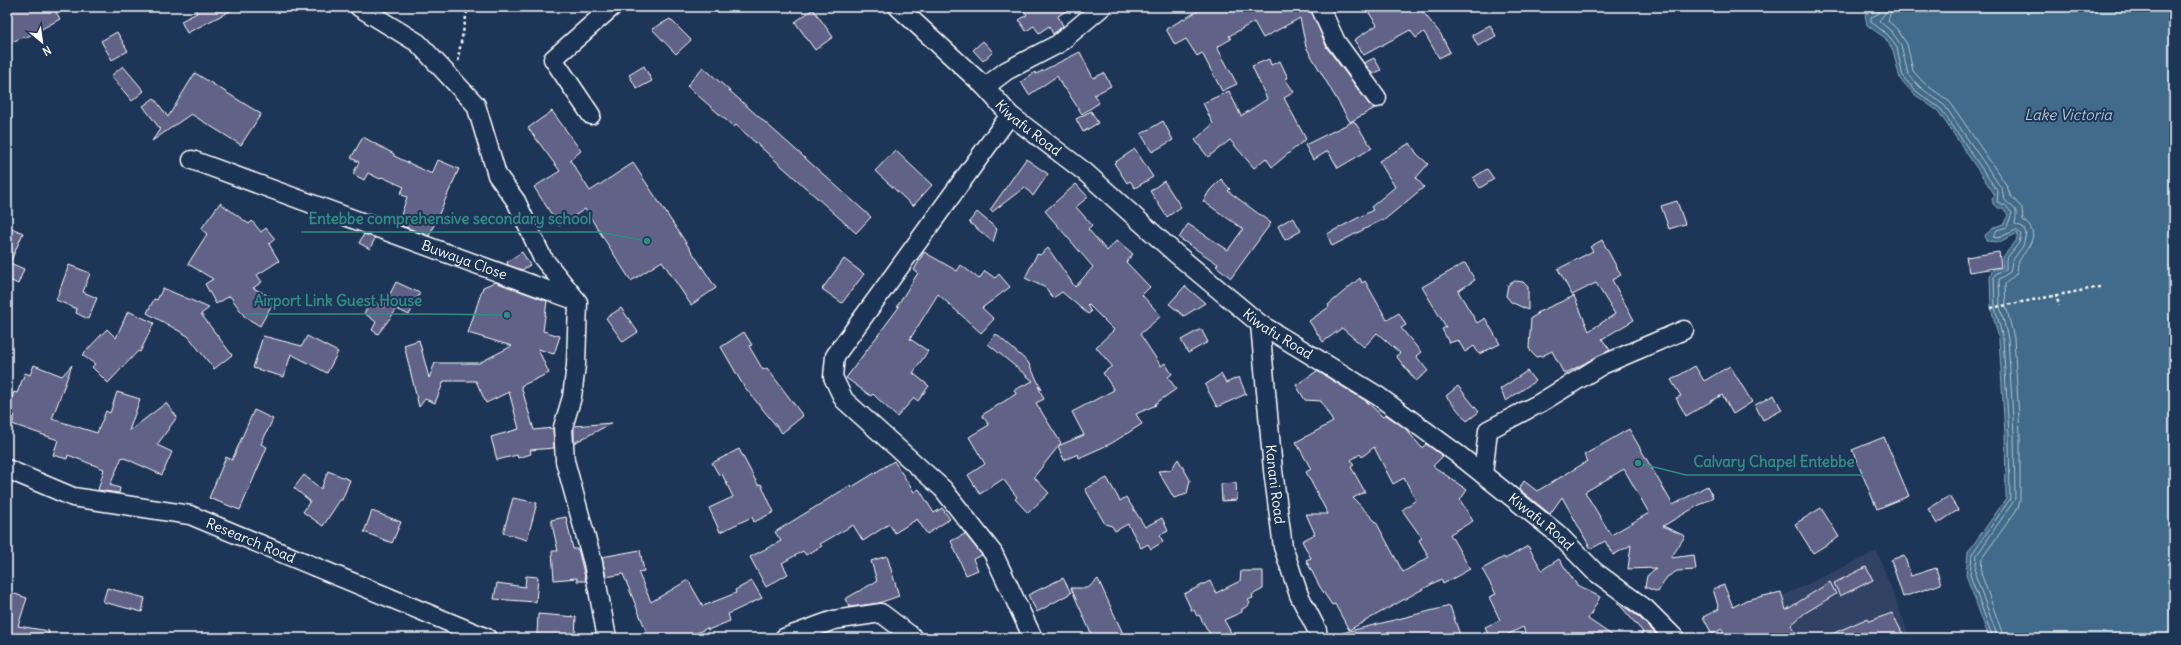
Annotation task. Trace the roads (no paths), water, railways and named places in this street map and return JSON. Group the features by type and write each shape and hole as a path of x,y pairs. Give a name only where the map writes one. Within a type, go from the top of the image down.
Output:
{"street":[{"path":"359,7 418,43 476,105 497,175 516,200 542,257 578,302 576,365 572,397 563,427 565,461 593,563 607,638"},
{"path":"591,115 553,59 612,7"},
{"name":"Kiwafu Road","path":"898,7 985,87 1010,115 1085,172 1260,324 1378,396 1483,474 1558,534 1594,571 1646,609 1675,638"},
{"path":"985,87 1006,71 1058,44 1102,7"},
{"path":"1320,7 1336,42 1377,98"},
{"path":"1010,115 835,356 833,377 844,400 943,489 993,552 1033,638"},
{"name":"Buwaya Close","path":"192,160 578,302"},
{"name":"Kanani Road","path":"1260,324 1273,470 1283,547 1299,594 1317,630 1318,638"},
{"path":"1483,474 1488,430 1540,403 1602,365 1684,330"},
{"name":"Research Road","path":"7,469 73,497 190,515 487,638"},
{"path":"784,638 834,620 881,613 914,638"}],"water":[{"name":"Lake Victoria","path":"1878,7 2174,7 2174,638 1989,638 1966,575 1968,552 2006,499 2005,434 1999,339 1991,307 1990,276 1993,269 2003,268 2002,258 2016,241 2018,233 1999,242 1986,241 1985,235 1995,227 2004,224 2008,215 2003,208 1998,208 1993,204 1992,198 1995,195 1938,111 1914,94 1900,79 1893,50 1885,38 1867,25 1865,14 1875,11"}],"place":[{"name":"Entebbe comprehensive secondary school","path":"647,241"},
{"name":"Airport Link Guest House","path":"507,315"},
{"name":"Calvary Chapel Entebbe","path":"1638,463"}]}
